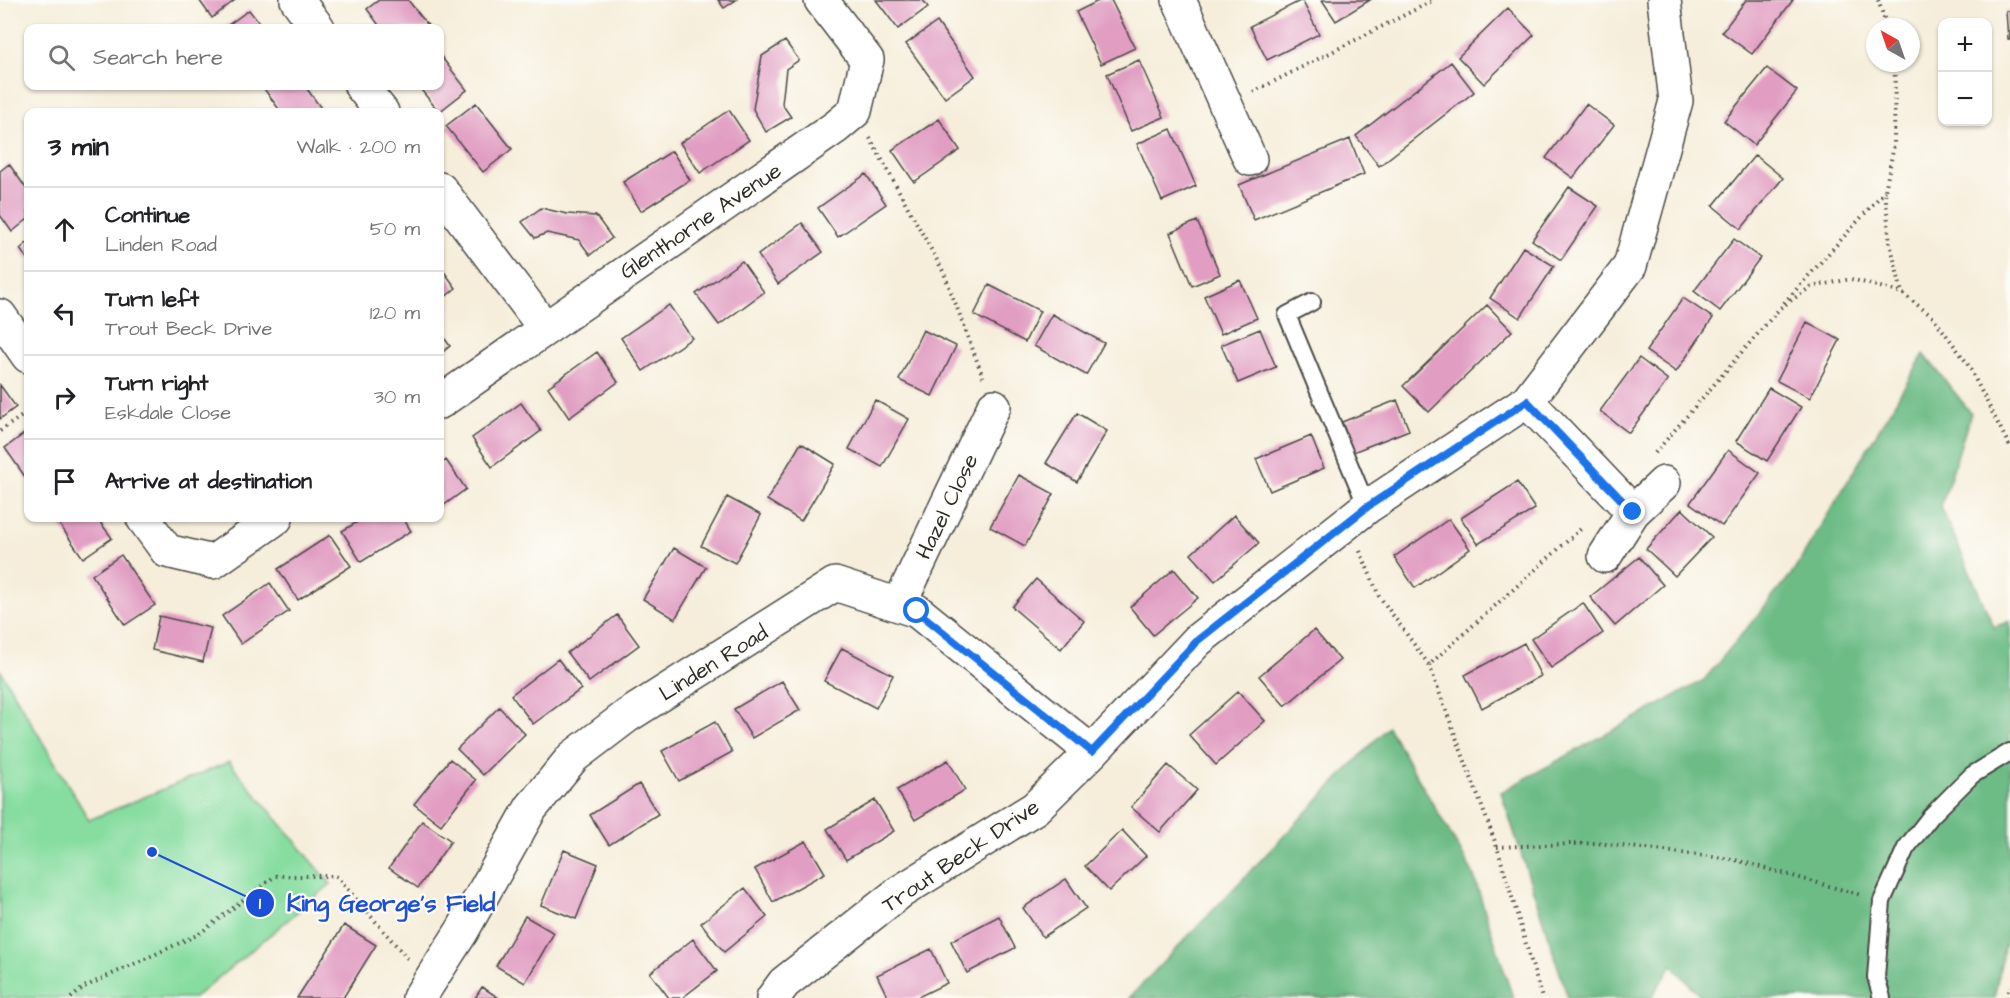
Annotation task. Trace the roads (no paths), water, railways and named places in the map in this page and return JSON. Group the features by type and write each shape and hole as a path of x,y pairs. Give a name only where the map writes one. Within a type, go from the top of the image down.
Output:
{"street":[{"path":"297,0 315,24"},
{"name":"Glenthorne Avenue","path":"444,399 544,327 836,127 855,111 867,60 821,0"},
{"path":"1179,0 1250,159"},
{"name":"Trout Beck Drive","path":"773,998 784,983 900,892 1035,808 1092,752 1198,640 1367,507 1527,401 1630,266 1676,101 1664,0"},
{"path":"364,90 378,108"},
{"path":"444,194 544,327"},
{"path":"0,316 24,350"},
{"path":"1527,401 1633,512"},
{"name":"Hazel Close","path":"899,605 994,406"},
{"path":"1605,556 1633,512 1664,483"},
{"path":"146,522 167,551 213,562 270,522"},
{"name":"Linden Road","path":"424,991 462,931 531,808 573,758 627,716 835,584 917,611 1092,752"}],"lane":[{"path":"1312,302 1287,315 1367,507"},
{"path":"1882,998 1876,977 1882,901 1906,849 1931,816 1972,775 2010,752"}],"place":[{"name":"King George's Field","path":"152,852"}]}
